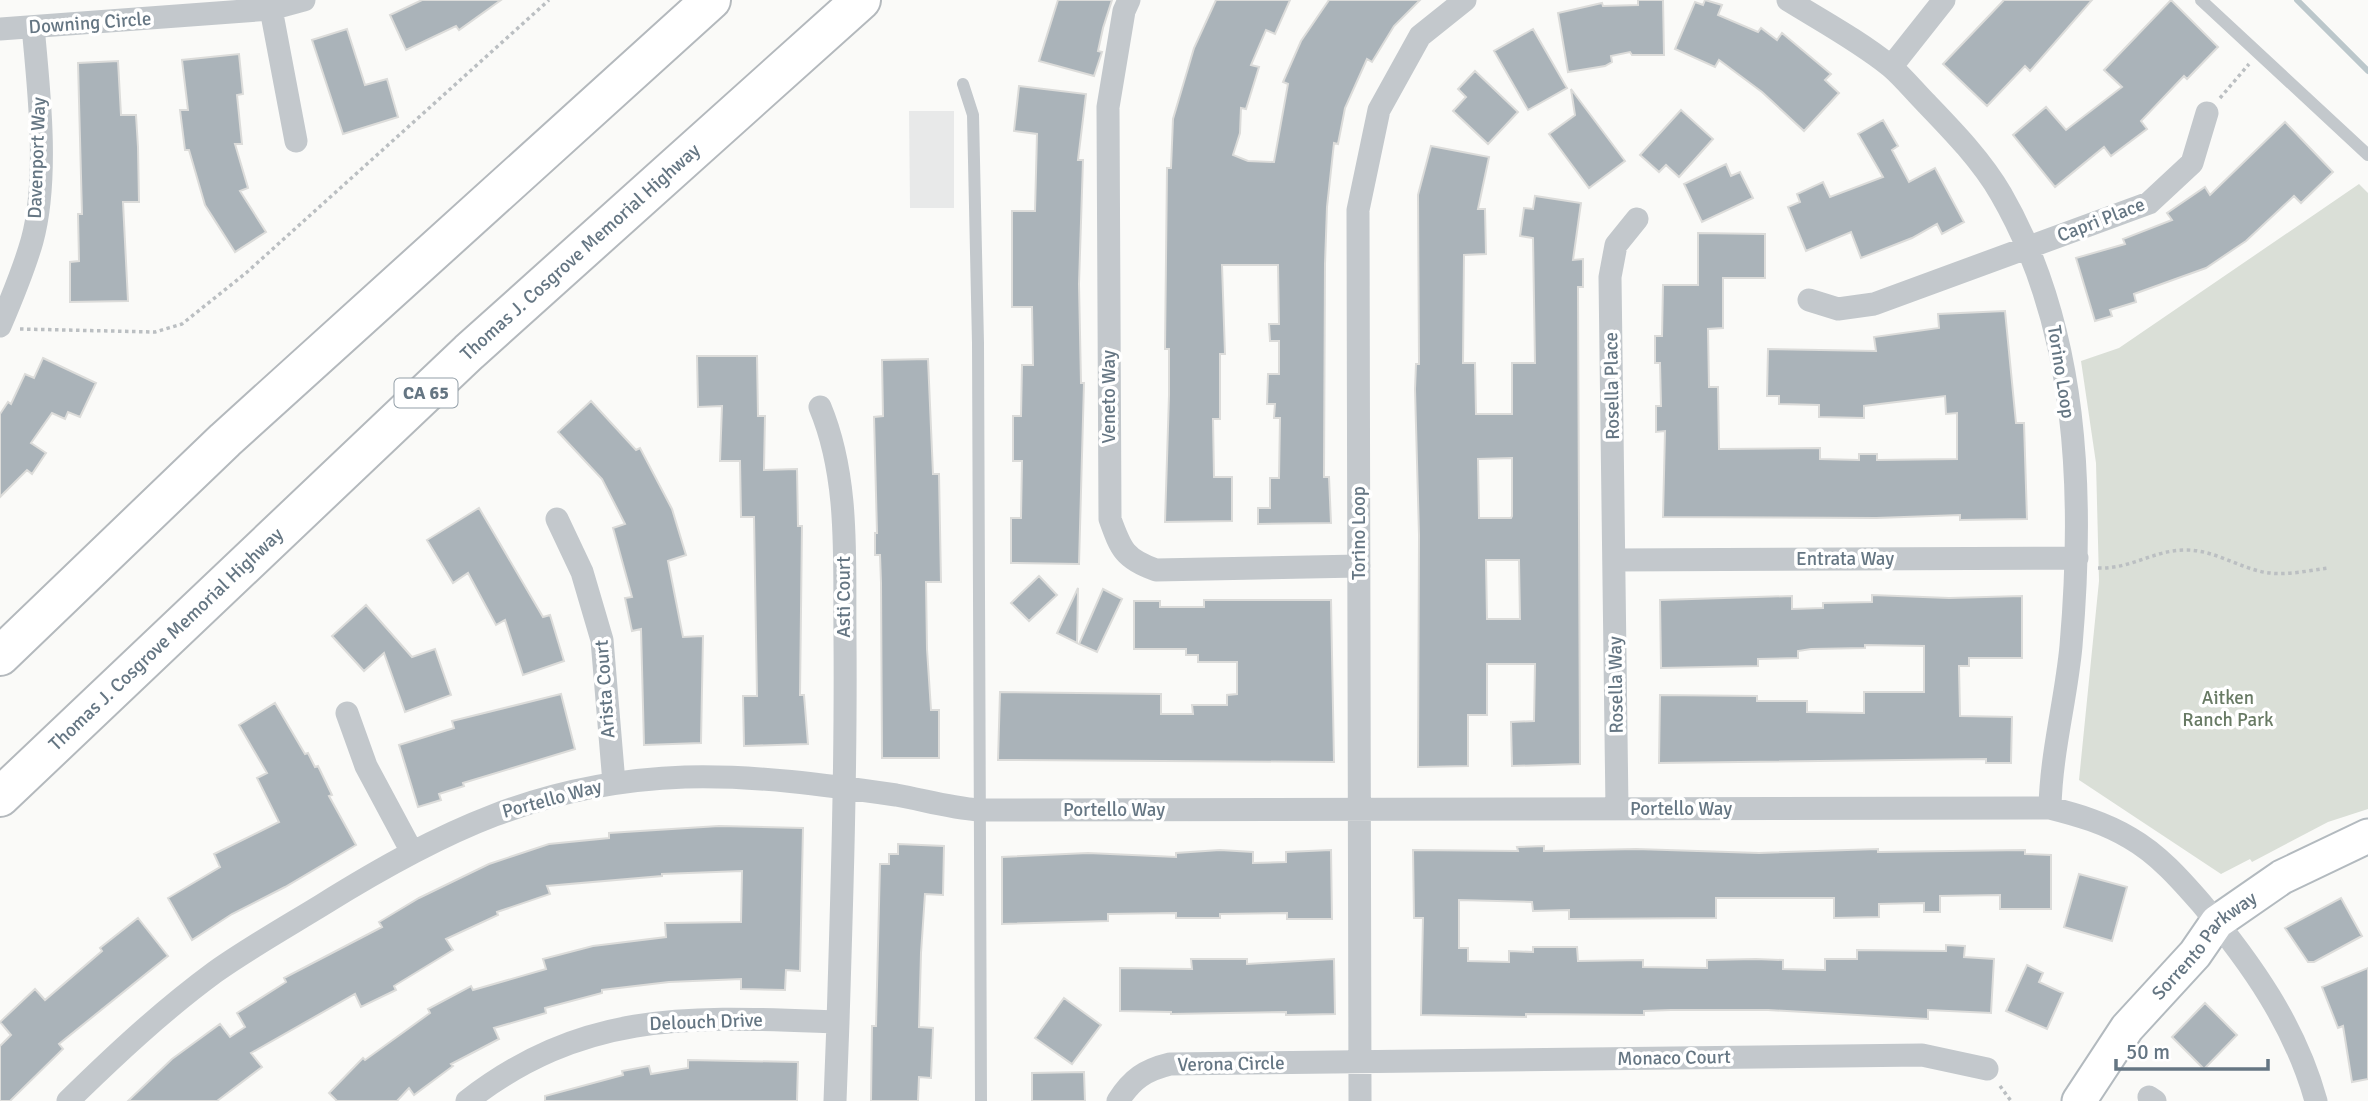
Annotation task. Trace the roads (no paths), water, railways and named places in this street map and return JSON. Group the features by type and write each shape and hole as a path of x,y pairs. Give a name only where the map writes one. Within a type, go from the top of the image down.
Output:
{"highway":[{"path":"0,656 246,422 711,0"},
{"name":"Thomas J. Cosgrove Memorial Highway","path":"0,797 468,352 861,0"}],"street":[{"name":"Downing Circle","path":"0,29 271,9 303,0"},
{"name":"Veneto Way","path":"1129,0 1124,11 1108,107 1110,519 1118,543 1131,561 1156,570 1359,566"},
{"name":"Torino Loop","path":"1360,1101 1358,210 1380,110 1420,36 1465,0"},
{"name":"Torino Loop","path":"1788,0 1891,66 1948,126 2000,191 2029,247 2058,332 2075,462 2077,558 2071,649 2051,776 2050,808"},
{"path":"1891,66 1944,0"},
{"path":"271,9 296,141"},
{"name":"Davenport Way","path":"6,327 33,239 40,177 40,98 33,27"},
{"name":"Capri Place","path":"1809,300 1838,309 1874,304 2149,203 2192,163 2207,113"},
{"name":"Rosella Place","path":"1614,560 1610,277 1616,245 1637,219"},
{"name":"Asti Court","path":"820,407 830,430 841,494 846,790"},
{"name":"Arista Court","path":"557,519 579,563 600,629 614,783"},
{"name":"Entrata Way","path":"1614,560 2077,558"},
{"name":"Rosella Way","path":"1614,560 1617,809"},
{"path":"347,713 366,766 412,852"},
{"name":"Portello Way","path":"68,1101 143,1030 217,971 412,852 459,828 525,803 614,783 729,777 846,790 979,810 2050,808 2091,819 2130,838 2160,859 2217,922 2267,989 2288,1028 2316,1101"},
{"path":"835,1101 846,790"},
{"name":"Sorrento Parkway","path":"2080,1101 2133,1020 2194,954 2217,922 2282,877 2368,836"},
{"name":"Delouch Drive","path":"467,1101 487,1086 549,1051 582,1038 645,1022 711,1018 838,1022"},
{"name":"Monaco Court","path":"1360,1062 1922,1055 1987,1069"},
{"name":"Verona Circle","path":"1118,1101 1130,1083 1148,1069 1170,1064 1360,1062"}],"lane":[{"path":"2201,0 2368,155"},
{"path":"963,84 974,115 978,343 981,1101"}],"waterway":[{"path":"2297,0 2368,71"}],"park label":[{"name":"Aitken Ranch Park","path":"2228,709"}]}
